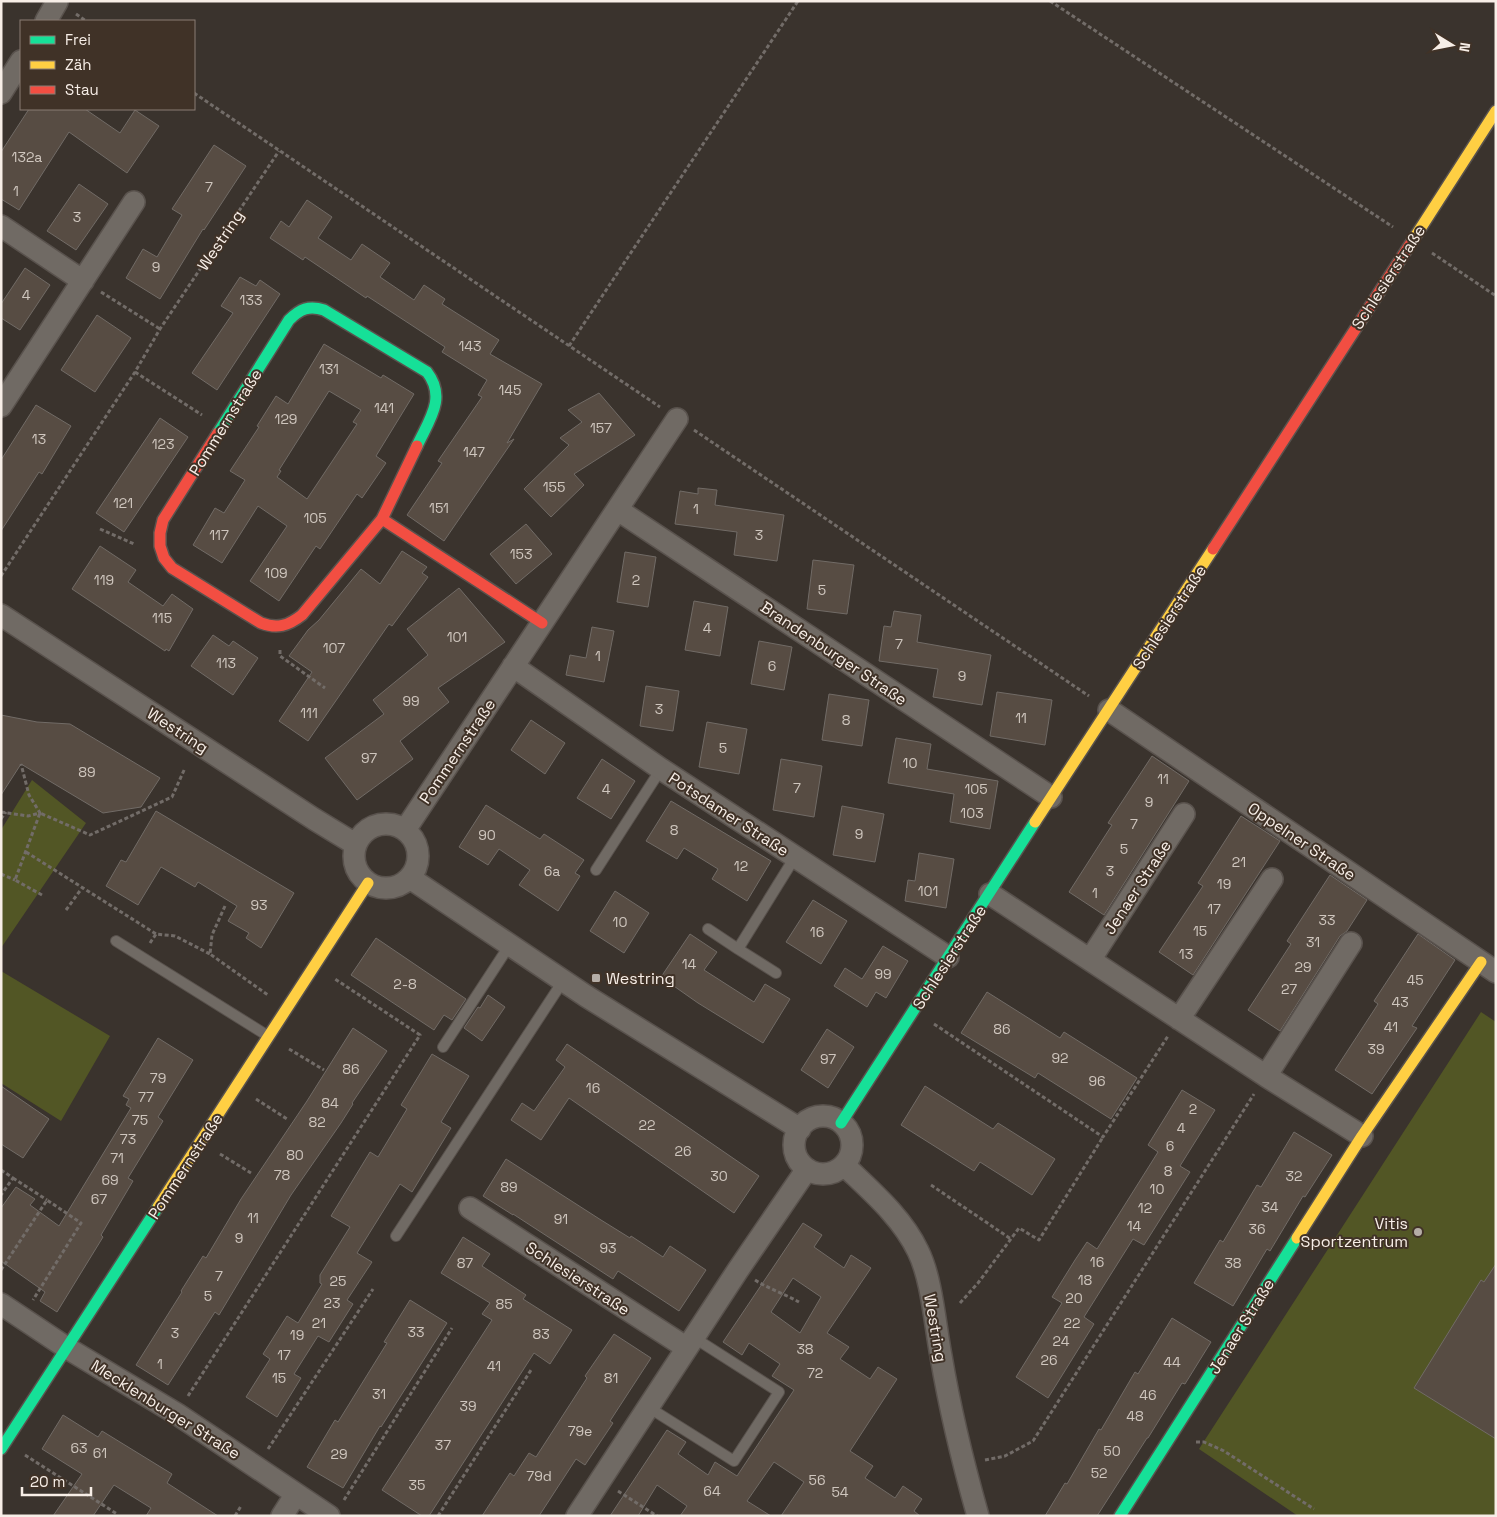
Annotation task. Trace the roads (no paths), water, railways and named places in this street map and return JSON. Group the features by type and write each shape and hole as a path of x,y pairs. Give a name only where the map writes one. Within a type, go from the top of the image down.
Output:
{"street":[{"path":"47,20 58,2"},
{"path":"1,93 20,63"},
{"name":"Schlesierstraße","path":"841,1123 1496,112"},
{"path":"1,406 134,202"},
{"path":"1,226 83,281"},
{"name":"Pommernstraße","path":"314,306 324,310 427,372 434,380 437,397 435,408 382,519 307,610 288,625 279,627 261,623 172,568 162,556 159,534 163,520 290,320 297,312 306,307 314,306"},
{"name":"Pommernstraße","path":"405,830 677,419"},
{"name":"Brandenburger Straße","path":"618,510 1051,797"},
{"path":"382,519 542,623"},
{"name":"Westring","path":"1,615 355,844"},
{"name":"Potsdamer Straße","path":"513,666 661,768 948,957"},
{"name":"Oppelner Straße","path":"1109,710 1488,967"},
{"name":"Jenaer Straße","path":"1090,960 1184,814"},
{"path":"385,823 405,830 417,845 418,852 415,869 410,878 393,888 383,888 362,879 356,870 353,859 355,844 360,836 374,825 385,823"},
{"path":"410,878 563,981 800,1129"},
{"path":"1179,1019 1272,878"},
{"name":"Pommernstraße","path":"3,1446 368,883"},
{"path":"990,894 1266,1076 1362,1136"},
{"path":"1266,1076 1351,943"},
{"name":"Jenaer Straße","path":"1120,1516 1362,1136 1488,967"},
{"path":"822,1117 841,1123 847,1130 852,1142 849,1157 844,1165 831,1173 822,1174 814,1173 807,1169 800,1162 795,1152 795,1139 800,1129 808,1121 822,1117"},
{"name":"Westring","path":"844,1165 891,1212 906,1230 919,1253 929,1287 941,1357 965,1468 978,1516"},
{"path":"577,1516 690,1342 807,1169"},
{"name":"Schlesierstraße","path":"470,1208 690,1342"},
{"name":"Mecklenburger Straße","path":"1,1304 67,1348 177,1414 296,1494 334,1512"},
{"path":"282,1516 296,1494"}],"lane":[{"path":"596,870 661,768"},
{"path":"738,949 795,857"},
{"path":"708,929 776,973"},
{"path":"116,941 269,1037"},
{"path":"442,1047 509,946"},
{"path":"396,1236 563,981"},
{"path":"648,1407 734,1460 779,1392 690,1342"}],"place":[{"name":"Westring","path":"596,978"},
{"name":"Vitis Sportzentrum","path":"1418,1232"}]}
